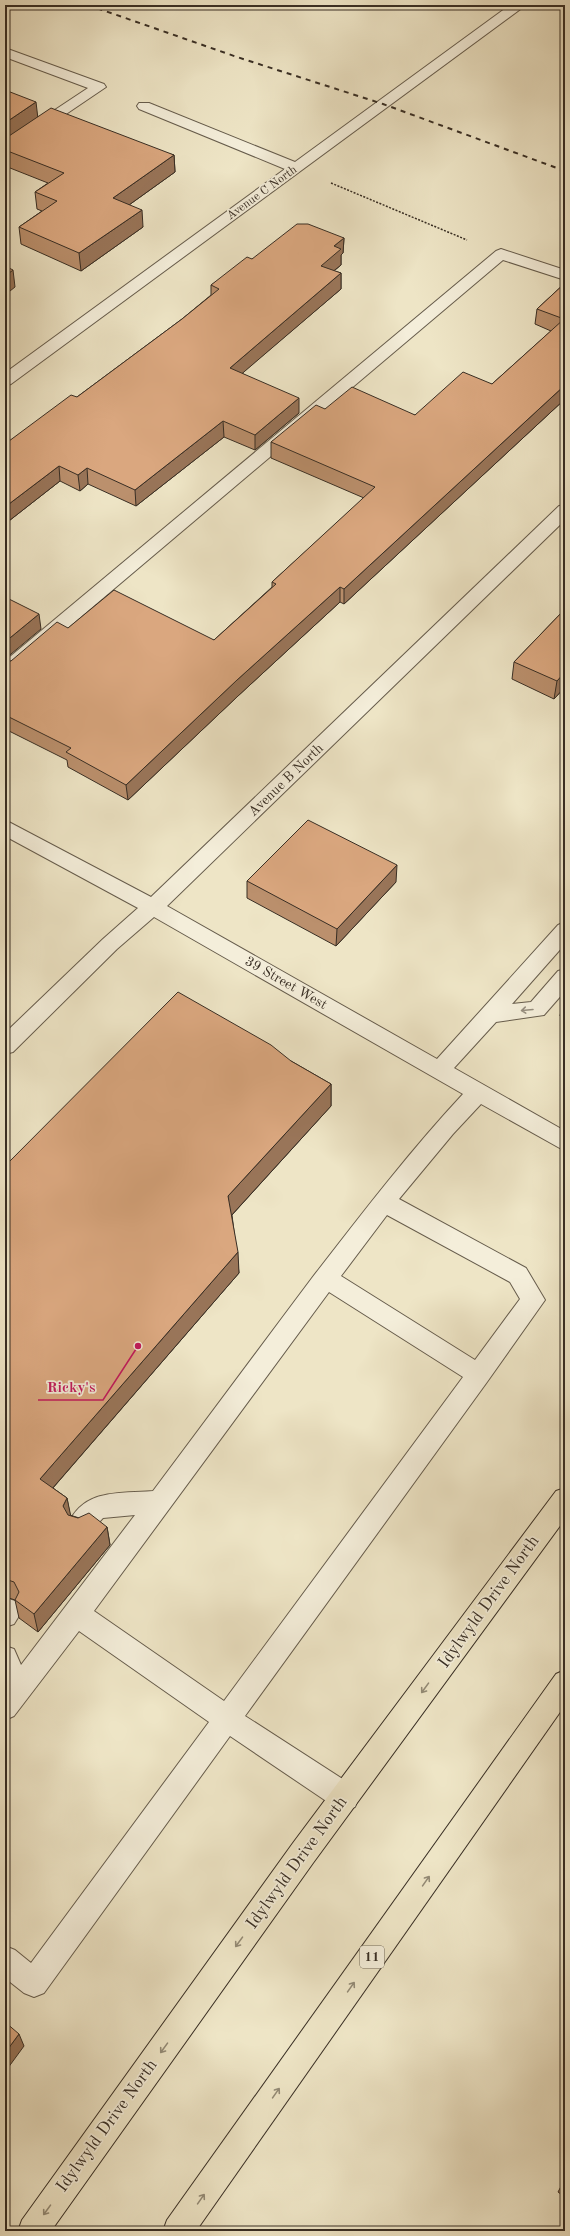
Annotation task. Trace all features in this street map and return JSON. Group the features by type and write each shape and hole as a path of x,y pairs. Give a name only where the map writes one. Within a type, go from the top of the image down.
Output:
{"main road":[{"name":"Idylwyld Drive North","path":"33,2231 345,1797 565,1499"},
{"name":"11","path":"178,2231 565,1683"}],"street":[{"name":"Avenue C North","path":"5,381 519,5"},
{"path":"5,52 98,86 5,149"},
{"path":"144,106 296,168"},
{"path":"5,671 501,254 565,275"},
{"name":"Avenue B North","path":"5,1046 110,944 153,907 565,510"},
{"name":"39 Street West","path":"5,827 153,907 565,1142"},
{"path":"439,1071 565,930"},
{"path":"490,1014 537,1010 565,977"},
{"path":"12,1698 77,1614 158,1502 325,1278 384,1202 445,1128 478,1093"},
{"path":"5,1960 34,1984 533,1300 518,1275 384,1202"},
{"path":"325,1278 479,1375"},
{"path":"81,1524 96,1507 158,1502"},
{"path":"77,1614 227,1719 345,1797"},
{"path":"5,1658 12,1698"}],"path":[{"path":"296,168 501,254"}],"building":[{"path":"5,90 36,102 5,123"},
{"path":"51,108 174,155 113,198 142,210 79,253 19,227 57,201 35,192 64,173 5,150 5,136 9,136"},
{"path":"297,224 308,224 344,238 334,246 341,249 321,266 341,273 230,368 299,398 255,435 223,421 135,490 87,468 78,475 59,466 5,507 5,444 71,395 77,397 182,319 219,289 211,285 247,257 252,259"},
{"path":"5,266 13,270 5,276"},
{"path":"565,283 565,385 344,589 340,587 237,680 126,785 66,752 71,748 5,715 5,662 11,661 57,622 68,628 114,590 214,640 276,584 272,582 375,487 271,442 316,405 325,409 352,387 415,415 463,372 492,384 564,319 537,309"},
{"path":"5,597 39,614 5,642"},
{"path":"565,609 565,672 557,681 514,662"},
{"path":"308,820 397,865 337,929 247,881"},
{"path":"178,992 271,1045 291,1061 331,1084 228,1196 238,1252 40,1479 67,1498 63,1506 68,1515 78,1518 89,1513 107,1527 34,1614 15,1600 19,1592 14,1582 5,1579 5,1166"},
{"path":"5,2022 19,2034 5,2053"},
{"path":"565,2179 565,2187 562,2184"}],"railway":[{"path":"88,5 237,57 383,104 565,171"}],"place":[{"name":"Ricky's","path":"138,1346"}]}
